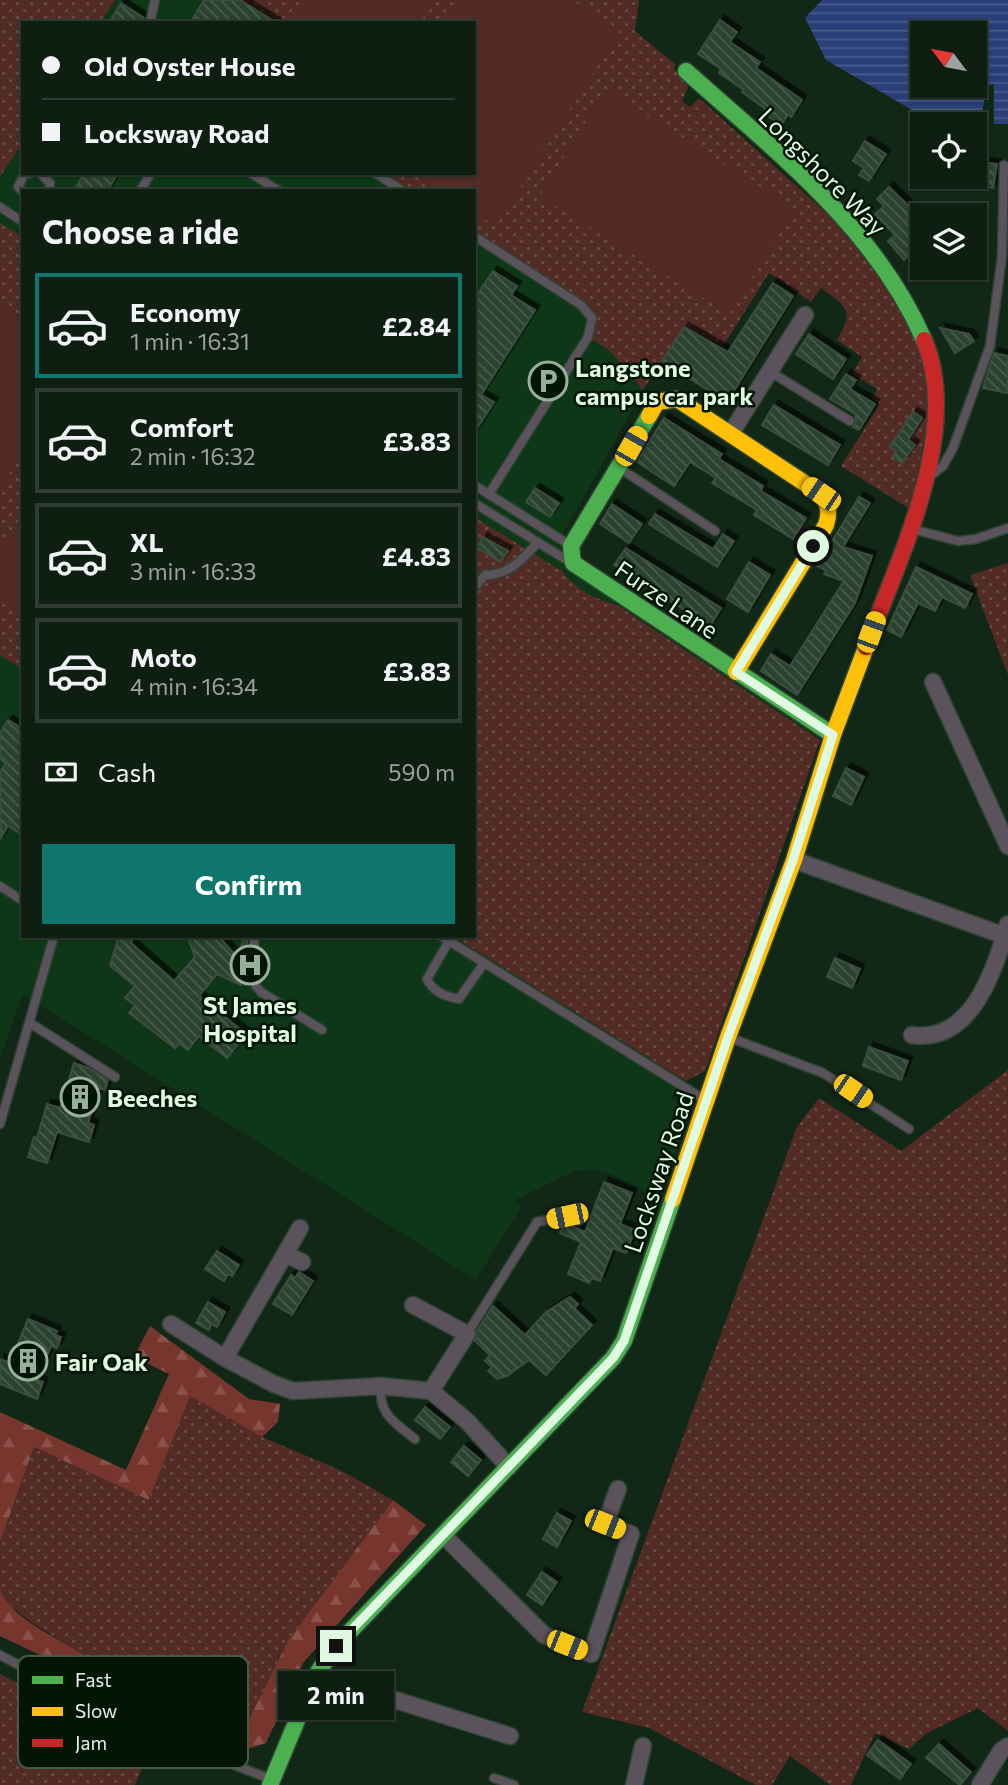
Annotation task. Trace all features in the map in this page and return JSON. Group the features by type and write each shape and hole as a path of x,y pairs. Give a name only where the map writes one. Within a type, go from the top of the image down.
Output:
{"street":[{"name":"Longshore Way","path":"686,71 792,165 828,201 874,255 904,296 929,348 936,380 935,428 927,477"},
{"path":"731,433 804,315"},
{"path":"573,563 571,546 657,402 677,399 731,433 821,494 828,501 830,514 826,525 736,672"},
{"name":"Locksway Road","path":"271,1783 316,1675 336,1646 613,1358 624,1341 728,1037 793,860 833,735 927,477"},
{"name":"Furze Lane","path":"573,563 833,735"},
{"path":"933,682 1008,846"},
{"path":"793,860 1006,930 989,979 966,1015 949,1030 938,1035 912,1035"},
{"path":"225,1358 300,1228"},
{"path":"285,1254 302,1262"},
{"path":"413,1305 467,1334 431,1391"},
{"path":"172,1324 225,1358 293,1391 382,1386 431,1391 467,1421 509,1467"},
{"path":"443,1535 544,1635 591,1654 631,1534 605,1524 618,1489"},
{"path":"316,1675 510,1736"},
{"path":"634,1785 643,1746"},
{"path":"981,1785 1000,1748"}],"lane":[{"path":"150,21 155,0"},
{"path":"927,477 943,466 953,448 990,346 1002,257 1004,165"},
{"path":"21,190 18,187 24,175"},
{"path":"254,175 276,189"},
{"path":"378,175 399,189"},
{"path":"0,208 21,221"},
{"path":"476,237 581,305 592,318 588,337 489,495"},
{"path":"769,372 850,421"},
{"path":"619,468 716,531"},
{"path":"476,486 571,546"},
{"name":"Furze Lane","path":"476,504 573,563"},
{"path":"909,528 958,541 976,539 1008,528"},
{"path":"476,586 485,575 505,573 538,542"},
{"path":"0,886 21,900"},
{"path":"0,1124 53,938"},
{"path":"484,963 459,999 448,997 430,987 427,979 445,939 484,963 707,1102"},
{"path":"254,940 256,986 261,992 322,1030"},
{"path":"30,1023 115,1077"},
{"path":"728,1037 823,1073 909,1129"},
{"path":"467,1334 537,1222 567,1216 579,1221"},
{"path":"382,1386 380,1398 386,1413 415,1439"},
{"path":"0,1655 18,1665"},
{"path":"236,1768 271,1783"},
{"path":"494,1778 514,1785"}],"shaded area":[{"path":"0,0 115,0 101,21 21,21 21,145 0,177"},
{"path":"115,0 639,0 635,31 676,65 673,69 685,78 686,93 682,102 690,107 695,101 769,273 723,346 684,326 643,390 557,545 820,740 686,1081 683,1080 670,1099 677,1104 685,1124 659,1198 596,1169 574,1171 515,1200 520,1208 476,1280 23,994 0,1058 0,177 21,145 21,175 476,175 476,21 101,21"},
{"path":"240,0 639,0 635,31 676,65 673,69 685,78 688,87 682,102 690,107 699,98 853,237 924,346 928,421 910,509 841,466 880,404 872,399 877,389 852,374 862,357 837,340 846,322 846,310 821,288 811,302 769,273 723,346 684,326 643,390 609,350 588,337 590,313 476,237 476,189 400,189 378,175 476,175 476,21 273,21"},
{"path":"306,0 434,0 421,21 292,21"},
{"path":"462,0 571,0 620,30 496,226 476,214 476,189 436,189 414,175 476,175 476,21 448,21"},
{"path":"606,89 795,209 729,314 540,196"},
{"path":"0,223 21,236 21,669 0,655"},
{"path":"0,304 21,317 21,455 0,488"},
{"path":"21,517 21,609 0,596 0,550"},
{"path":"476,518 562,571 586,593 617,605 820,740 705,1071 686,1081 456,938 476,938"},
{"path":"1008,563 1008,675 970,575"},
{"path":"1008,1070 1008,1731 978,1708 927,1733 909,1749 875,1733 851,1785 830,1785 790,1756 772,1785 756,1785 649,1728 582,1712 797,1127 819,1098 901,1151"},
{"path":"190,1396 262,1437 342,1471 393,1500 289,1639 248,1721 248,1656 84,1656 6,1603 0,1590 0,1542 34,1447 149,1500"},
{"path":"0,1674 18,1683 18,1768 142,1768 135,1785 0,1785"}],"green space":[{"path":"150,1326 249,1399 280,1404 278,1422 262,1437 190,1396 149,1500 34,1447 0,1542 0,1412 126,1470 169,1374 134,1357"},
{"path":"393,1500 426,1525 303,1663 266,1743 248,1749 248,1721 289,1639"},
{"path":"0,1590 6,1601 24,1618 84,1656 42,1656 0,1636"}],"water":[{"path":"822,0 1008,0 1008,124 994,124 994,84 987,85 987,21 910,21 910,98 985,98 982,112 916,112 826,60 805,18"}],"building":[{"path":"204,0 240,0 273,21 191,21"},
{"path":"121,3 144,18 144,21 110,21"},
{"path":"720,20 737,32 730,42 760,62 756,68 802,100 791,117 788,115 781,125 766,115 768,111 742,92 744,90 719,73 721,69 698,54"},
{"path":"865,141 886,154 869,181 859,175 864,168 853,161"},
{"path":"987,163 997,164 993,188 987,187"},
{"path":"83,175 117,175 108,189 75,189"},
{"path":"889,187 910,207 910,215 906,219 910,224 910,254 904,260 888,241 895,235 875,214 884,206 877,199"},
{"path":"493,271 517,286 511,295 535,310 481,395 494,402 476,430 476,296"},
{"path":"773,283 793,296 727,402 662,361 684,327 728,352"},
{"path":"940,328 969,334 974,341 955,353"},
{"path":"809,334 846,359 833,379 796,354"},
{"path":"994,353 1008,356 1007,393 983,388"},
{"path":"846,374 856,380 850,389 875,404 859,430 853,427 856,422 855,414 830,399"},
{"path":"774,405 840,445 828,465 762,425"},
{"path":"913,412 922,418 908,440 915,445 902,463 893,457 896,451 890,447"},
{"path":"664,418 722,454 719,459 763,486 761,491 806,518 793,539 754,515 757,510 712,483 716,478 690,462 674,486 637,462"},
{"path":"535,488 559,503 550,517 526,502"},
{"path":"859,497 870,503 843,547 872,556 855,603 797,695 761,671 771,654 790,666 844,581 824,574 826,570 817,566"},
{"path":"612,504 642,524 629,543 600,524"},
{"path":"655,514 713,549 723,534 734,541 717,567 649,524"},
{"path":"483,537 508,551 500,562 477,547"},
{"path":"626,548 721,608 710,626 614,565"},
{"path":"749,562 770,575 748,612 727,599"},
{"path":"916,567 972,594 965,608 942,597 935,611 918,603 901,637 887,630"},
{"path":"8,720 21,728 21,834 8,826 0,839 0,772 6,763 0,759 0,733"},
{"path":"846,768 864,777 851,805 833,796"},
{"path":"118,938 132,938 131,943 174,981 195,957 188,938 220,938 237,957 244,939 247,940 248,956 241,985 217,974 199,996 246,1034 227,1058 199,1036 188,1050 179,1043 175,1048 129,1013 135,1005 125,998 135,986 110,966"},
{"path":"835,958 860,969 852,988 827,977"},
{"path":"869,1047 908,1061 901,1080 863,1066"},
{"name":"Beeches","path":"74,1063 108,1080 105,1090 99,1088 88,1123 94,1125 89,1142 57,1132 47,1163 28,1157 47,1104 60,1108"},
{"path":"604,1182 632,1193 620,1224 635,1230 626,1253 613,1248 600,1281 592,1278 589,1283 568,1274 581,1242 560,1233 565,1223 585,1232"},
{"path":"217,1251 239,1265 232,1276 228,1274 224,1281 205,1269"},
{"path":"299,1272 313,1281 292,1315 273,1304 291,1275 295,1278"},
{"path":"570,1297 578,1304 574,1308 592,1325 546,1375 529,1360 507,1376 497,1379 488,1371 492,1367 485,1361 490,1355 475,1341 477,1331 493,1306 525,1335 546,1312"},
{"path":"208,1302 225,1312 217,1327 211,1324 209,1330 196,1323"},
{"name":"Fair Oak","path":"28,1319 57,1331 55,1335 61,1337 57,1348 51,1346 37,1380 43,1382 37,1399 0,1384 0,1359 10,1363"},
{"path":"425,1407 450,1427 440,1439 415,1420"},
{"path":"464,1446 481,1460 468,1476 451,1462"},
{"path":"557,1513 571,1521 557,1547 543,1539"},
{"path":"542,1572 557,1582 542,1605 527,1595"},
{"path":"878,1740 911,1764 900,1779 867,1755"},
{"path":"939,1744 971,1772 960,1785 926,1758"}],"traffic: fast":[{"path":"686,71 787,161 851,226 904,300 924,340"},
{"path":"649,416 571,546 573,563 833,735"},
{"path":"270,1785 316,1675 336,1646 613,1358 624,1341 673,1199"}],"traffic: slow":[{"path":"649,416 657,402 677,399 821,494 826,501 826,525 736,672"},
{"path":"673,1199 728,1037 794,860 833,735 866,647"}],"traffic: jam":[{"path":"866,647 909,536 931,454 936,414 934,376 924,340"}],"place":[{"name":"Langstone campus car park","path":"548,381"},
{"name":"St James Hospital","path":"250,965"},
{"name":"Beeches","path":"80,1097"},
{"name":"Fair Oak","path":"28,1361"}],"route":[{"path":"336,1646 613,1358 624,1341 728,1037 793,860 833,735 736,672 813,546"}]}
